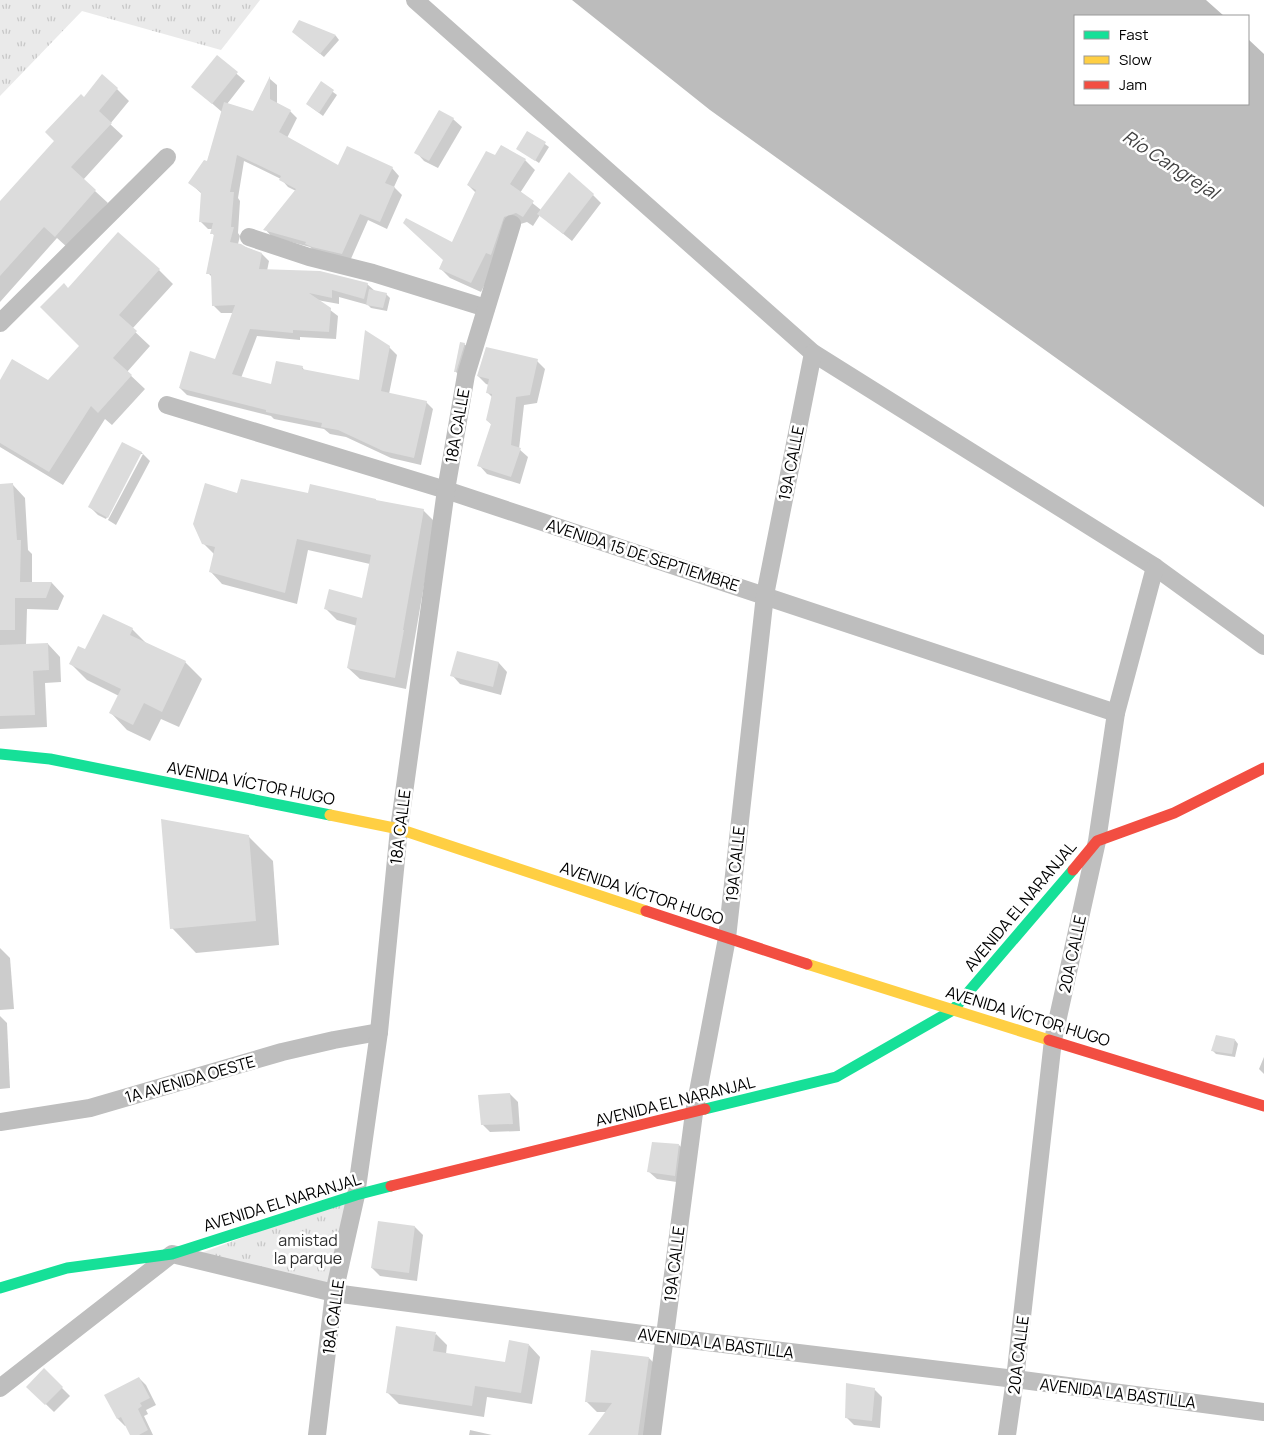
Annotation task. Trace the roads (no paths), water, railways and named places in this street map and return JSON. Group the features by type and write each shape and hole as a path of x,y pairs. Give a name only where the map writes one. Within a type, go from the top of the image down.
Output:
{"street":[{"path":"415,0 813,352 1155,567 1264,646"},
{"path":"0,323 167,157"},
{"name":"18A CALLE","path":"318,1435 334,1293 356,1195 379,1032 399,830 446,490 466,375 512,224"},
{"path":"249,237 486,308"},
{"name":"19A CALLE","path":"652,1435 694,1113 727,938 765,595 813,352"},
{"name":"AVENIDA 15 DE SEPTIEMBRE","path":"167,405 446,490 1116,713"},
{"name":"20A CALLE","path":"1008,1435 1053,1040 1097,841 1116,713 1155,567"},
{"name":"AVENIDA VÍCTOR HUGO","path":"0,754 50,759 399,830 727,938 1264,1106"},
{"name":"AVENIDA EL NARANJAL","path":"0,1288 67,1268 172,1254 356,1195 836,1077 953,1010 1097,841 1174,813 1264,768"},
{"name":"1A AVENIDA OESTE","path":"0,1122 90,1108 282,1052 379,1032"},
{"path":"0,1388 172,1254"},
{"name":"AVENIDA LA BASTILLA","path":"172,1254 334,1293 665,1337 1015,1379 1264,1412"}],"water":[{"name":"Río Cangrejal","path":"572,0 1206,0 1223,15 1074,15 1074,105 1249,105 1249,40 1264,54 1264,507 710,110"}],"park label":[{"name":"amistad la parque","path":"308,1249"}]}
